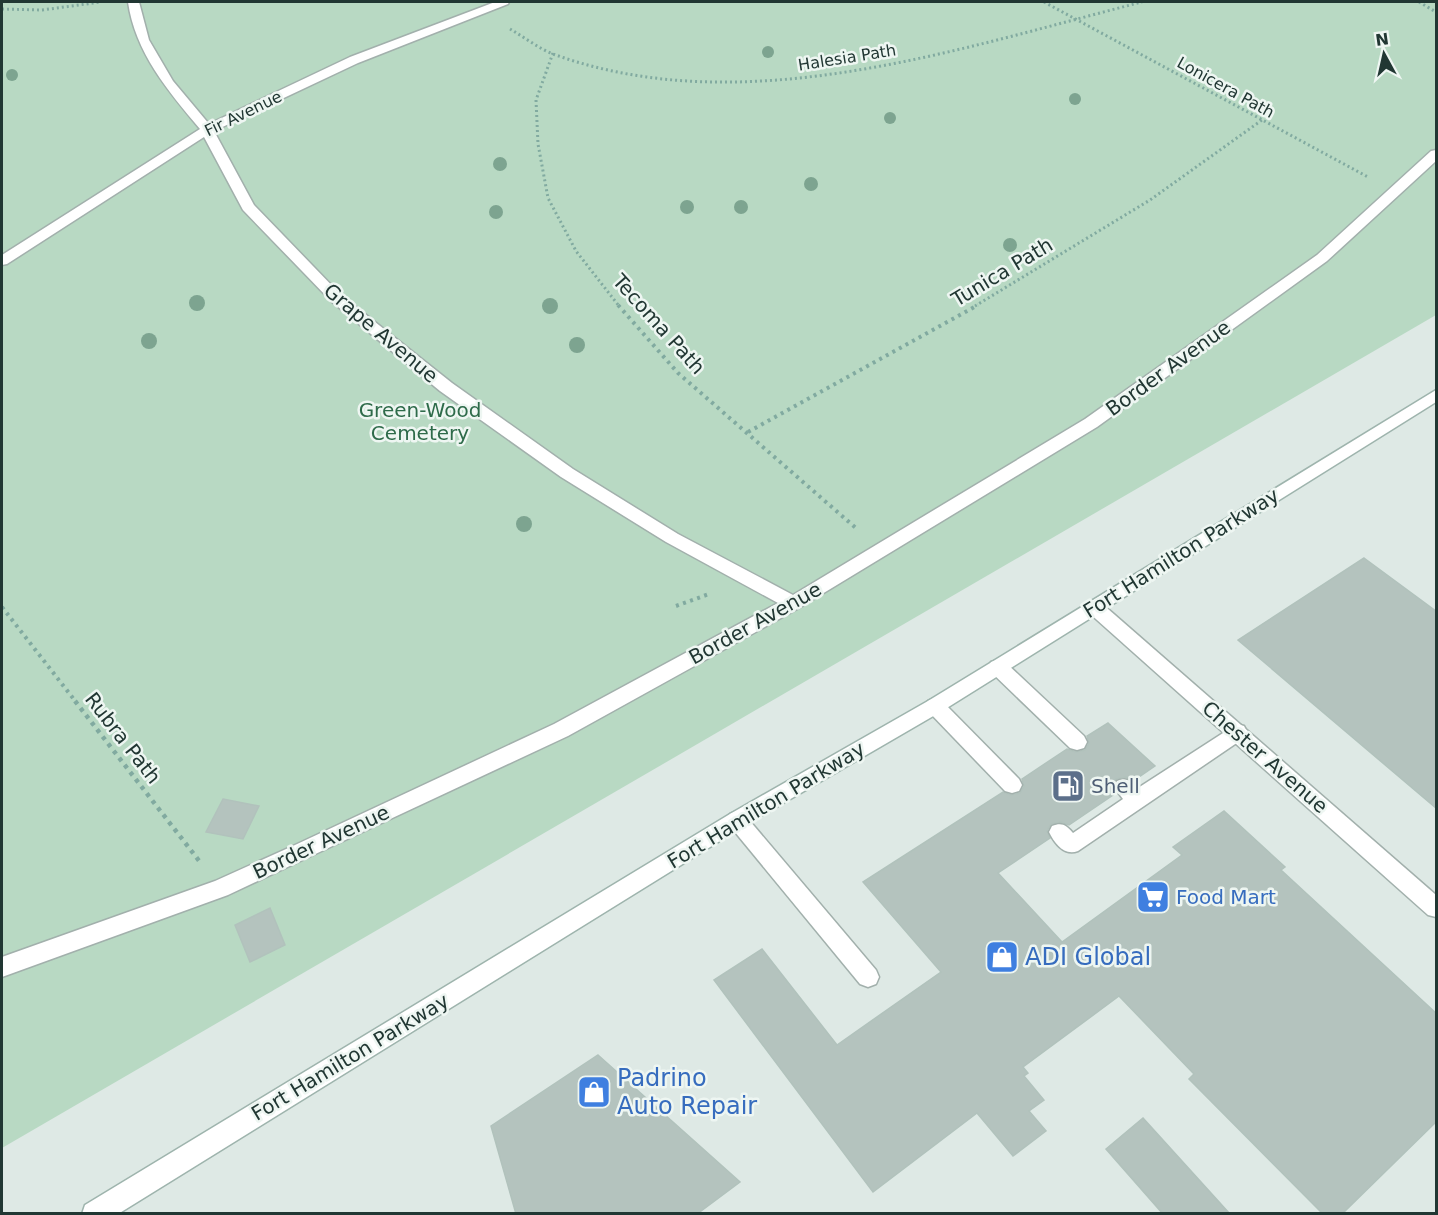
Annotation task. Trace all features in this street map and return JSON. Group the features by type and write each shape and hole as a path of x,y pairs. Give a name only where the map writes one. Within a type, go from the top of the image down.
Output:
{"main road":[{"name":"Grape Avenue","path":"134,2 143,40 168,83 207,130 248,207 336,298 446,387 567,473 672,538 793,603"},
{"name":"Fir Avenue","path":"2,261 207,130 354,60 504,2"},
{"name":"Border Avenue","path":"2,968 221,888 561,730 793,603 1091,423 1322,258 1437,154"},
{"name":"Fort Hamilton Parkway","path":"94,1214 737,820 999,667 1437,395"},
{"name":"Chester Avenue","path":"1094,608 1437,908"},
{"path":"999,667 1077,742"},
{"path":"935,706 1012,785"},
{"path":"1059,832 1071,845 1131,794 1237,732"},
{"path":"737,820 868,977"}],"path":[{"path":"2,9 42,10 101,2"},
{"name":"Lonicera Path","path":"1044,2 1397,192"},
{"name":"Halesia Path","path":"478,11 553,53 663,81 733,82 807,76 875,66 1142,2"},
{"path":"1419,2 1437,12"},
{"name":"Tecoma Path","path":"553,53 536,100 538,144 548,198 576,251 621,309 678,373 881,550"},
{"name":"Tunica Path","path":"748,432 999,293 1150,200 1262,120"},
{"name":"Rubra Path","path":"2,607 221,888"}],"green space":[{"name":"Green-Wood Cemetery","path":"2,2 1436,2 1436,315 2,1148"}],"building":[{"path":"1364,558 1437,612 1437,809 1238,640"},
{"path":"1108,723 1155,766 1133,781 1126,777 1116,779 1112,786 1116,793 1069,825 1061,822 1051,824 1047,831 1050,838 998,873 1062,942 1182,855 1173,847 1224,811 1285,867 1281,870 1437,1014 1437,1121 1342,1214 1323,1214 1189,1079 1194,1074 1119,996 1023,1067 1028,1073 1024,1076 1044,1100 1029,1111 1046,1131 1013,1156 977,1113 873,1192 714,980 762,949 837,1045 941,972 863,882 1003,792 1011,795 1020,793 1024,786 1022,779 1067,749 1076,752 1085,750 1089,743 1087,736"},
{"path":"223,799 259,806 243,839 206,832"},
{"path":"270,908 285,945 250,962 235,925"},
{"path":"598,1055 740,1182 697,1214 516,1214 491,1126"},
{"path":"1143,1118 1230,1214 1163,1214 1106,1149"}],"place":[{"name":"Shell","path":"1068,786"},
{"name":"Food Mart","path":"1153,897"},
{"name":"ADI Global","path":"1002,957"},
{"name":"Padrino Auto Repair","path":"594,1092"}]}
